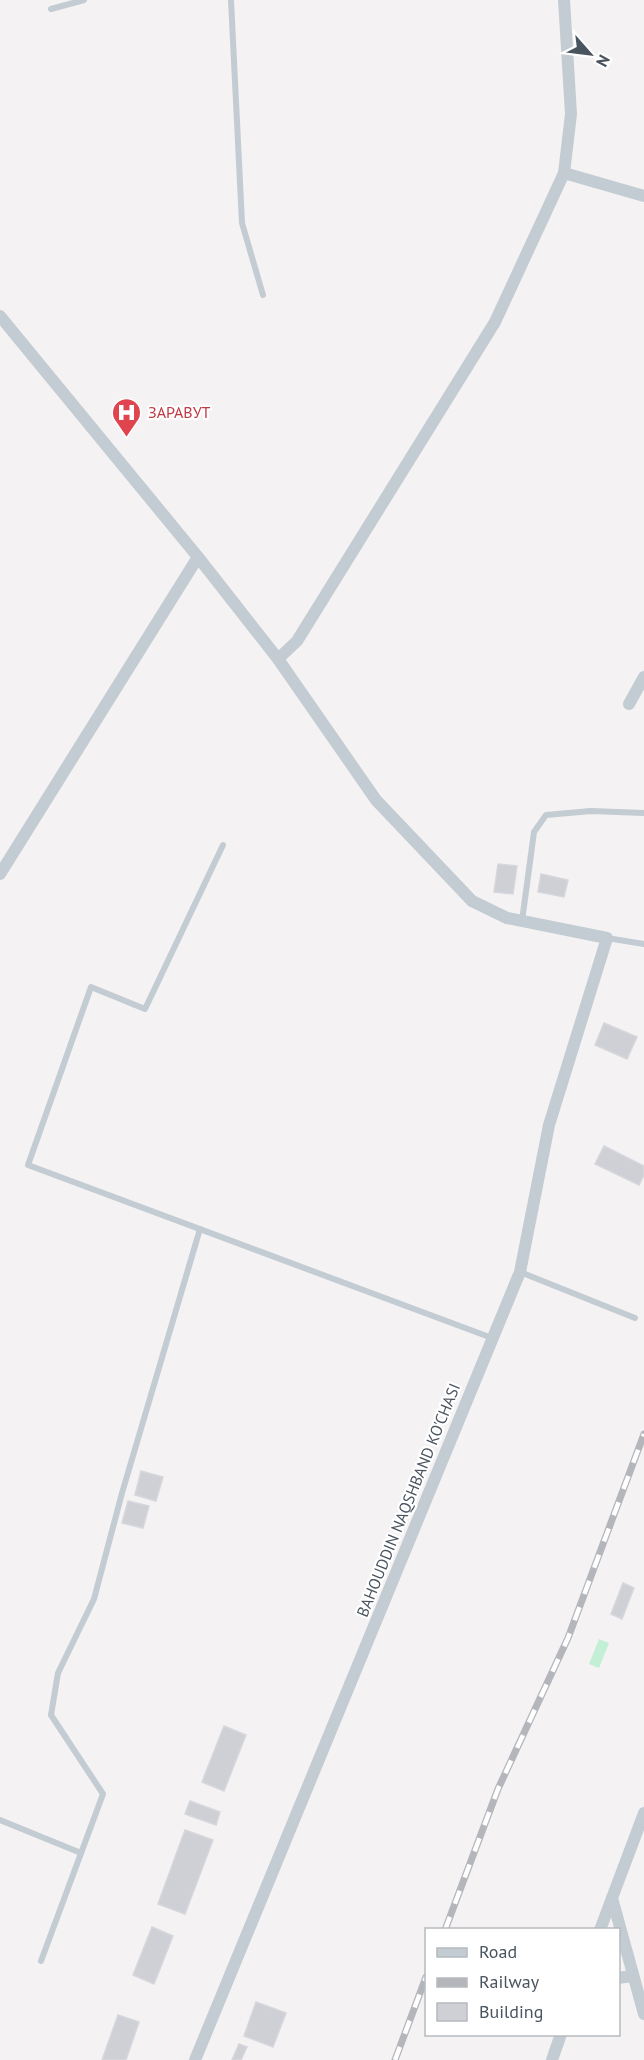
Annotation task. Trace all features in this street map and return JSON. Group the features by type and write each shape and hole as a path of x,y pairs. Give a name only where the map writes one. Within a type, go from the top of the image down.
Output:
{"street":[{"path":"278,659 297,640 495,322 564,172 571,114 564,0"},
{"path":"564,172 644,196"},
{"path":"0,316 198,557 278,659 376,800 472,901 507,918 607,938"},
{"path":"0,874 198,557"},
{"path":"629,704 644,677"},
{"name":"BAHOUDDIN NAQSHBAND KO'CHASI","path":"195,2060 520,1272 549,1125 607,938"},
{"path":"600,1928 644,1813"},
{"path":"612,1898 620,1928"},
{"path":"620,1929 644,2014"},
{"path":"620,1978 632,1976"},
{"path":"552,2060 560,2036"}],"lane":[{"path":"51,9 84,0"},
{"path":"231,0 242,223 263,295"},
{"path":"522,921 534,832 546,815 591,811 644,813"},
{"path":"223,845 145,1009 91,987 28,1165 492,1338"},
{"path":"607,938 644,944"},
{"path":"41,1961 103,1794 51,1715 58,1673 94,1599 122,1493 200,1230"},
{"path":"520,1272 635,1318"},
{"path":"0,1820 81,1852"}],"green space":[{"path":"599,1639 609,1643 599,1668 589,1664"}],"building":[{"path":"498,864 517,866 513,894 494,892"},
{"path":"541,874 568,880 564,897 538,892"},
{"path":"604,1023 637,1037 627,1059 595,1045"},
{"path":"604,1146 644,1166 644,1175 639,1185 595,1164"},
{"path":"141,1471 163,1477 156,1501 135,1495"},
{"path":"128,1501 149,1506 143,1528 122,1523"},
{"path":"623,1583 634,1588 622,1619 611,1614"},
{"path":"224,1726 246,1735 224,1791 202,1782"},
{"path":"190,1801 220,1812 216,1825 185,1814"},
{"path":"185,1830 213,1840 185,1914 158,1904"},
{"path":"152,1927 173,1936 154,1984 133,1975"},
{"path":"256,2002 286,2013 273,2047 244,2036"},
{"path":"118,2015 139,2022 126,2060 102,2060"},
{"path":"239,2044 247,2047 241,2060 232,2060"}],"railway":[{"path":"446,1928 498,1789 568,1638 644,1434"},
{"path":"395,2060 425,1980"}],"place":[{"name":"ЗАРАВУТ","path":"127,438"}]}
